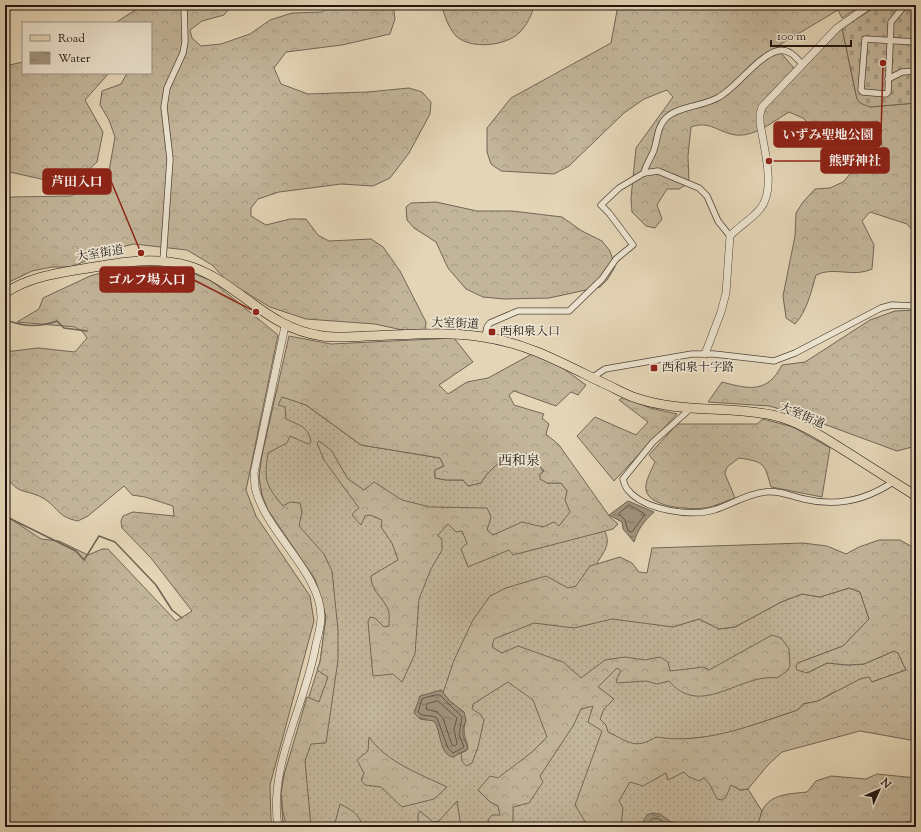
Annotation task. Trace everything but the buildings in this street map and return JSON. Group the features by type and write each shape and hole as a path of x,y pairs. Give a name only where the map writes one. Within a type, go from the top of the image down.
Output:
{"main road":[{"name":"大室街道","path":"5,293 31,279 45,275 128,261 162,260 200,271 285,326 311,334 336,337 434,334 485,337 538,351 635,398 663,406 690,409 743,410 787,420 820,435 916,496"}],"street":[{"path":"162,260 170,159 164,107 167,88 183,53 185,42 184,5"},
{"path":"730,236 762,208 768,191 769,180 760,122 762,107 837,28 870,5"},
{"path":"905,5 891,22 890,40 888,79 888,92 886,94 863,92 861,90 865,39 890,40 916,42"},
{"path":"644,173 647,161 653,151 657,132 660,125 668,116 718,98 772,53 784,51 793,54 802,64"},
{"path":"888,79 902,72 916,71"},
{"path":"485,337 487,326 490,323 518,311 569,311 602,279 616,259 633,245 609,212 601,205 619,188 644,173 658,171 699,188 707,196 718,221 730,236 726,293 705,354"},
{"path":"593,378 605,369 692,354 774,361 796,353 881,308 892,305 916,306"},
{"path":"278,827 276,809 277,782 313,664 321,617 318,599 311,584 263,509 255,490 254,473 285,326"},
{"path":"690,409 653,442 623,479 627,489 641,500 668,510 698,513 716,510 736,500 765,492 778,492 806,499 833,502 854,501 881,490 893,482"}],"green space":[{"path":"143,5 232,5 224,15 202,21 190,30 192,38 201,46 221,44 250,34 270,20 292,13 322,12 331,5 393,5 395,19 390,34 342,45 286,52 274,68 281,84 308,94 368,92 409,88 422,92 431,102 430,114 409,153 390,178 373,186 341,184 279,192 258,199 251,208 251,216 266,225 290,219 306,219 318,235 329,241 371,239 383,247 400,271 426,322 425,335 375,324 306,319 270,307 228,282 212,265 187,250 134,244 117,248 71,267 52,267 32,271 5,284 5,199 12,197 71,196 93,185 109,171 115,137 109,120 100,105 102,91 121,84 126,74 152,74 152,22 117,22"},
{"path":"441,5 535,5 525,26 514,37 498,43 479,45 463,40 453,33"},
{"path":"618,5 862,5 842,18 838,10 776,47 798,73 842,28 857,99 870,107 916,103 916,234 907,224 870,212 862,221 874,245 872,269 858,272 830,272 816,275 806,307 795,324 786,318 783,296 795,236 796,213 803,202 815,189 830,188 843,182 858,165 875,161 883,153 881,137 858,138 816,131 803,118 789,112 764,128 750,134 730,134 704,125 691,127 688,156 689,183 679,189 667,189 657,205 662,219 655,228 646,226 632,212 631,198 636,148 673,97 667,90 644,99 624,113 569,166 554,174 501,171 491,164 487,152 487,128 511,98 611,43"},
{"path":"879,5 916,5 916,103 870,107 860,103 857,99 842,28"},
{"path":"22,62 22,74 108,74 85,100 103,132 97,162 83,175 64,184 5,171 5,66"},
{"path":"436,202 477,211 512,211 562,217 582,231 602,241 610,251 615,267 607,280 600,287 549,298 504,299 483,297 466,289 448,268 436,242 414,228 407,220 406,207 411,203"},
{"path":"134,264 185,270 212,281 278,335 246,490 256,516 310,596 314,621 270,785 271,820 274,827 126,827 125,825 88,827 77,822 71,824 70,827 5,827 5,519 11,519 41,539 59,541 88,555 102,549 108,549 176,621 192,611 151,558 122,528 121,521 123,516 133,512 174,516 173,506 145,497 132,495 124,486 88,516 78,521 66,517 43,498 18,489 5,474 5,352 38,348 75,352 87,338 83,332 75,327 17,322 39,309 43,298 90,276"},
{"path":"916,310 916,446 897,451 794,413 769,406 708,402 722,382 749,387 764,385 770,381 782,365 805,362 870,320 895,311"},
{"path":"289,336 331,344 454,338 473,362 439,385 448,394 467,382 488,378 532,354 560,366 586,385 578,395 571,392 556,406 514,391 509,395 514,405 544,414 542,418 549,424 546,434 559,445 610,517 618,524 613,529 513,555 509,550 468,567 461,549 467,543 462,531 456,532 448,524 438,535 442,540 442,550 431,569 419,599 415,654 402,682 393,674 373,676 368,622 370,617 375,618 384,627 389,626 389,616 385,603 377,593 371,581 371,576 398,560 392,543 381,527 382,520 370,515 365,516 361,525 352,515 359,508 324,460 317,443 319,441 331,450 348,479 364,490 374,482 402,500 430,507 487,508 491,517 487,530 493,535 522,522 543,527 554,522 559,526 570,512 565,500 567,491 561,483 547,483 540,479 540,474 544,471 533,458 524,455 509,457 502,461 490,471 481,483 468,486 463,480 446,480 435,478 435,470 444,466 440,458 361,445 306,405 282,397 278,405 285,407 286,419 303,427 308,433 311,442 308,444 290,436 287,443 268,453 266,470 267,482 272,492 283,506 290,502 300,503 302,512 299,526 324,554 332,571 338,630 338,660 326,743 311,744 305,761 311,827 287,827 283,813 281,793 284,775 307,697 319,702 328,677 317,670 320,662 326,617 315,579 268,510 262,495 259,477 262,455"},
{"path":"276,393 306,405 361,445 440,458 444,466 435,470 435,478 446,480 463,480 468,486 481,483 497,464 506,459 516,456 526,457 535,461 542,470 547,483 561,483 605,532 607,536 607,544 597,563 673,627 699,619 719,629 735,627 781,602 802,594 820,597 849,588 860,592 869,619 843,646 798,663 807,673 827,663 848,665 864,664 894,651 898,653 906,670 872,682 834,692 818,701 803,704 798,710 724,735 675,740 740,790 748,789 762,811 758,825 760,827 283,827 281,793 284,775 320,662 326,617 315,579 268,510 262,495 259,477 262,455"},
{"path":"624,397 650,408 677,414 614,481 577,436 595,417 636,435 648,422 619,400"},
{"path":"763,419 793,427 830,448 822,497 771,487 765,468 762,465 754,461 739,458 727,467 725,474 735,498 717,505 699,509 679,508 659,503 652,499 647,493 646,485 648,476 655,462 649,455 677,424 757,424"},
{"path":"879,540 900,540 916,549 916,741 860,731 782,752 768,765 748,789 740,790 731,785 726,797 722,800 717,799 710,785 704,778 699,781 689,777 684,772 668,780 666,773 643,786 630,782 619,801 623,808 621,827 586,827 587,825 575,805 602,731 588,722 593,706 581,709 573,726 540,776 543,782 529,803 513,807 513,827 490,827 488,820 492,815 500,815 498,806 490,802 478,790 490,776 498,778 532,752 547,737 533,700 508,682 473,704 472,709 480,714 484,720 478,747 472,763 466,766 462,761 461,753 466,751 468,747 464,730 466,720 443,693 454,660 473,620 490,596 506,588 546,576 568,588 576,586 590,566 620,557 632,563 639,572 647,573 652,548 803,543 827,546 846,554 859,547","holes":["849,588 860,592 869,619 843,646 798,663 796,666 797,670 807,673 827,663 848,665 864,664 894,651 898,653 906,670 872,682 869,677 860,679 818,701 803,704 798,710 746,727 710,736 674,739 656,737 649,741 637,744 627,741 608,732 606,725 600,719 604,709 614,699 598,687 617,668 621,671 616,680 617,683 646,681 657,684 669,681 681,692 694,696 721,692 763,678 777,678 787,671 790,666 789,649 781,638 772,635 709,670 704,667 670,671 668,662 660,657 645,660 625,657 605,660 581,678 563,662 518,646 502,653 492,647 494,639 534,623 574,628 612,619 673,627 699,619 719,629 735,627 781,602 802,594 820,597"]},
{"path":"369,737 376,746 394,760 447,787 434,799 402,807 381,787 365,785 361,780 364,773 357,760 368,751"},
{"path":"877,774 916,778 916,820 884,827 757,827 762,811 770,801 776,798 788,794 807,792 816,781 831,776 866,779"},
{"path":"457,801 461,827 418,827 418,814 420,811 433,822 439,821"},
{"path":"340,804 354,813 363,827 334,827"}],"water":[{"path":"628,501 654,512 637,533 634,542 623,529 622,522 609,515"},
{"path":"441,690 450,701 464,712 466,720 463,735 468,749 453,757 445,752 434,721 420,719 414,713 420,696"},
{"path":"652,813 660,814 671,822 685,823 689,827 640,827 647,815"}],"waterway":[{"path":"5,324 9,321 27,325 39,325 57,321 64,328 87,331"},
{"path":"5,516 76,551 84,560 99,536 115,542 156,585 172,610 182,618"}],"place":[{"name":"いずみ聖地公園","path":"883,63"},
{"name":"熊野神社","path":"769,161"},
{"name":"芦田入口","path":"141,253"},
{"name":"ゴルフ場入口","path":"256,312"},
{"name":"西和泉入口","path":"492,332"},
{"name":"西和泉十字路","path":"654,368"}],"district":[{"name":"西和泉","path":"519,462"}]}
